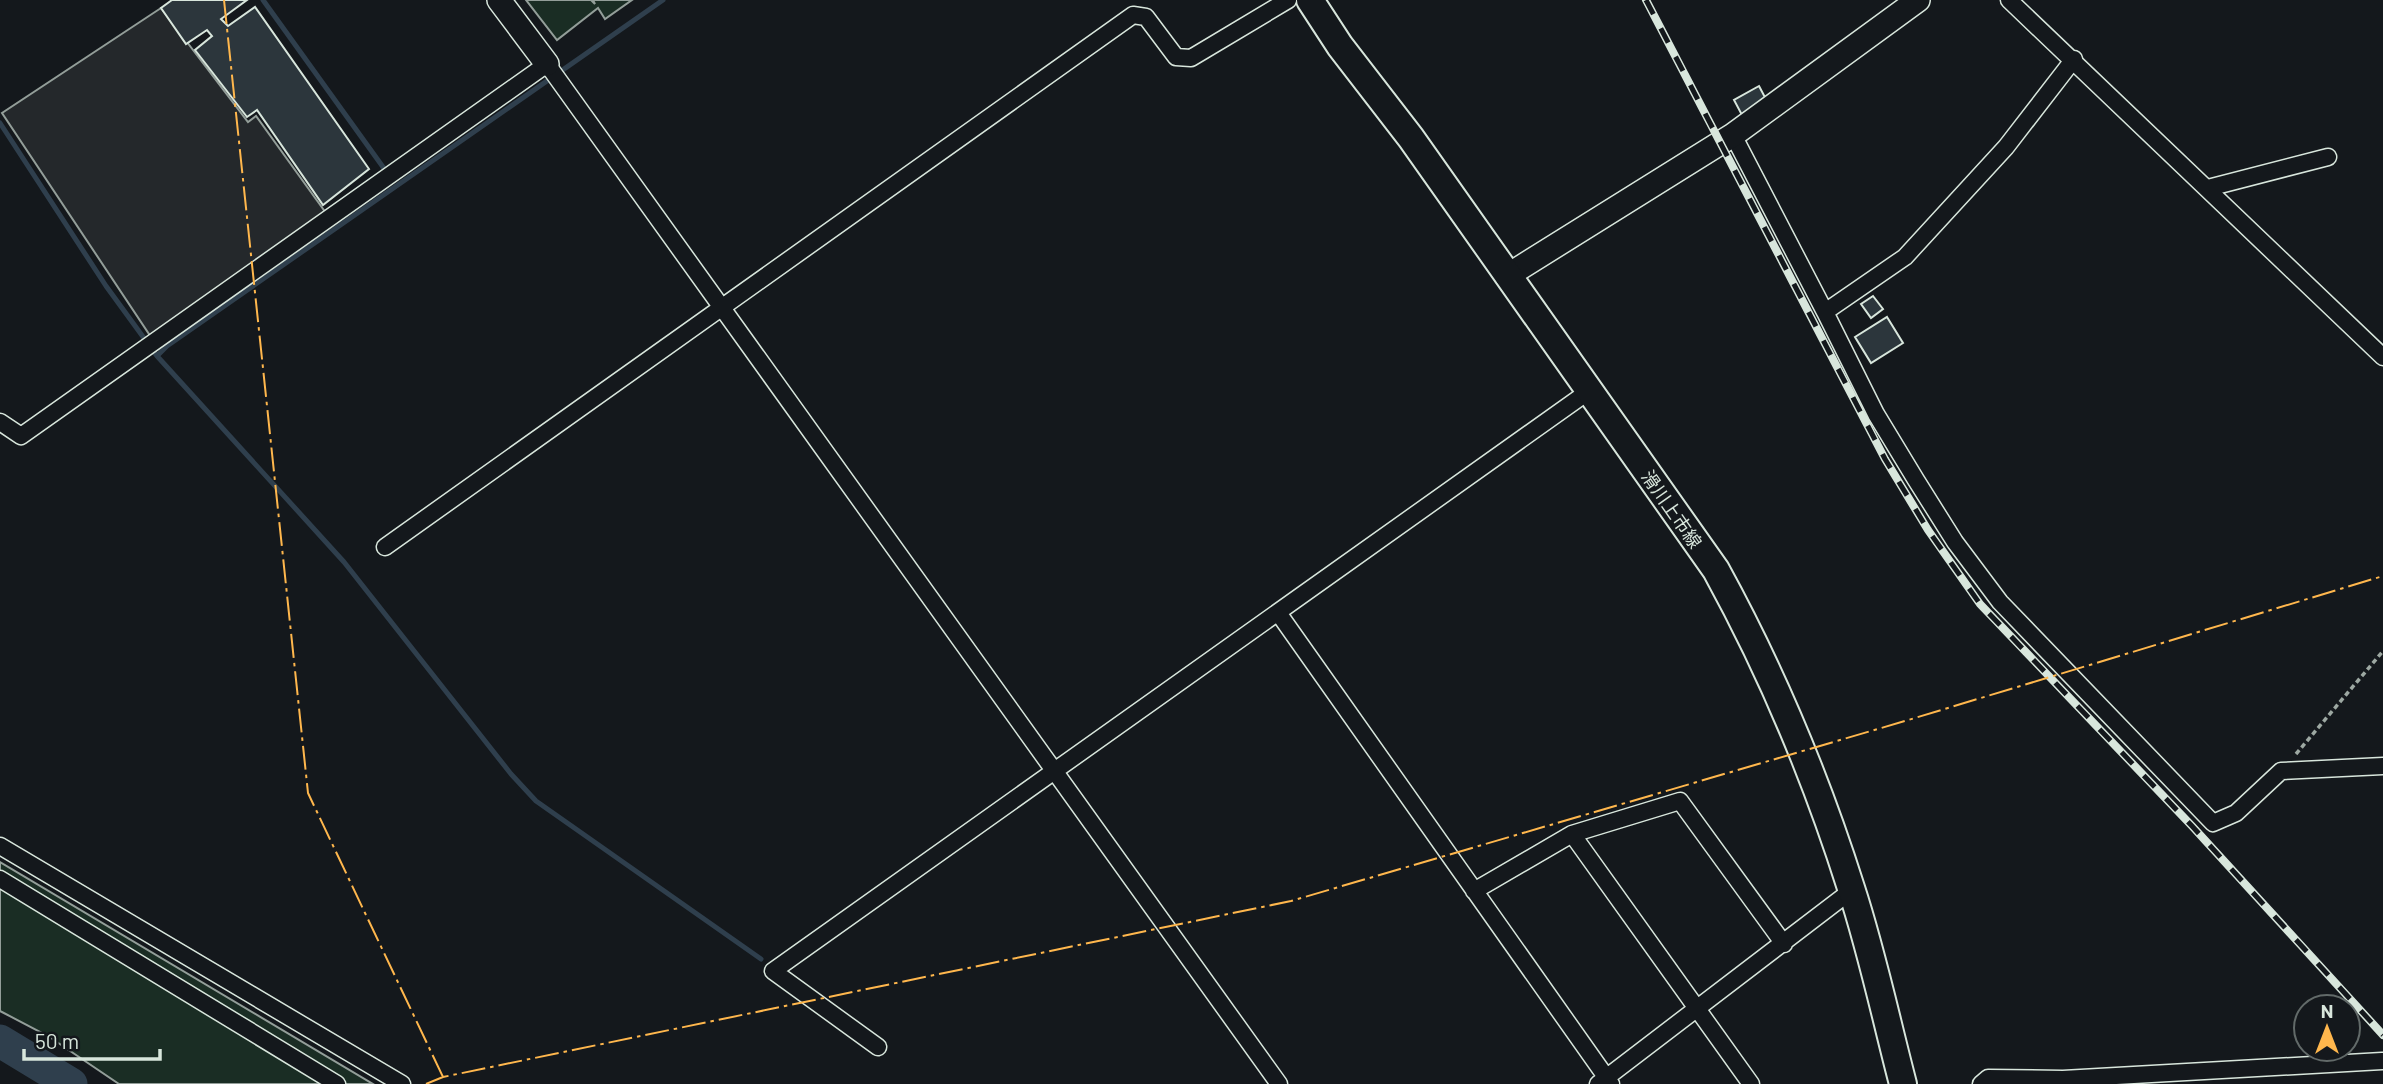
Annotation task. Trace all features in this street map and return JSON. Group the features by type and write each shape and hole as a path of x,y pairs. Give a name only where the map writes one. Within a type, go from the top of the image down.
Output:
{"main road":[{"name":"滑川上市線","path":"1310,0 1340,46 1411,138 1716,570 1777,687 1798,738 1852,890 1903,1084"}],"street":[{"path":"499,0 548,64 1057,771 1279,1084"},
{"path":"385,547 1133,15 1146,17 1176,57 1191,58 1288,0"},
{"path":"1507,276 1733,135 1918,0"},
{"path":"2010,0 2383,357"},
{"path":"1825,312 1905,257 2006,147 2074,59"},
{"path":"0,422 21,436 548,64"},
{"path":"1733,135 1876,414 1963,552 2000,602 2197,808 2213,823 2236,813 2281,771 2383,766"},
{"path":"2208,188 2328,157"},
{"path":"878,1047 773,971 1279,614 1589,391"},
{"path":"1279,614 1605,1082 1852,890"},
{"path":"1474,891 1572,834 1680,801 1784,944"},
{"path":"1572,834 1751,1084"},
{"path":"0,846 402,1084"},
{"path":"0,879 337,1084"},
{"path":"1981,1084 1988,1078 2063,1079 2382,1061"}],"path":[{"path":"2281,771 2383,652"}],"green space":[{"path":"526,0 591,0 595,4 593,0 632,0 605,19 598,8 557,40"},
{"path":"0,862 373,1084 119,1084 48,1036 0,1011"}],"shaded area":[{"path":"161,8 248,122 256,116 331,220 153,340 2,113"}],"building":[{"path":"172,0 247,0 221,19 228,26 255,7 369,169 323,205 257,110 247,117 195,50 212,36 207,30 186,44 161,8"},
{"path":"1759,86 1768,103 1743,117 1734,100"},
{"path":"1873,296 1883,309 1871,318 1861,304"},
{"path":"1887,317 1903,343 1871,363 1855,337"}],"waterway":[{"path":"263,0 388,174"},
{"path":"157,356 167,346 663,0"},
{"path":"0,123 106,286 157,356 344,562 511,774 536,801 761,959"},
{"path":"0,1041 71,1084"}],"railway":[{"path":"1646,0 1885,459 1928,530 1980,604 2192,826 2383,1035"}],"power":[{"path":"224,0 308,793 443,1077"},
{"path":"426,1084 443,1077 1291,901 1905,721 2383,576"}]}
